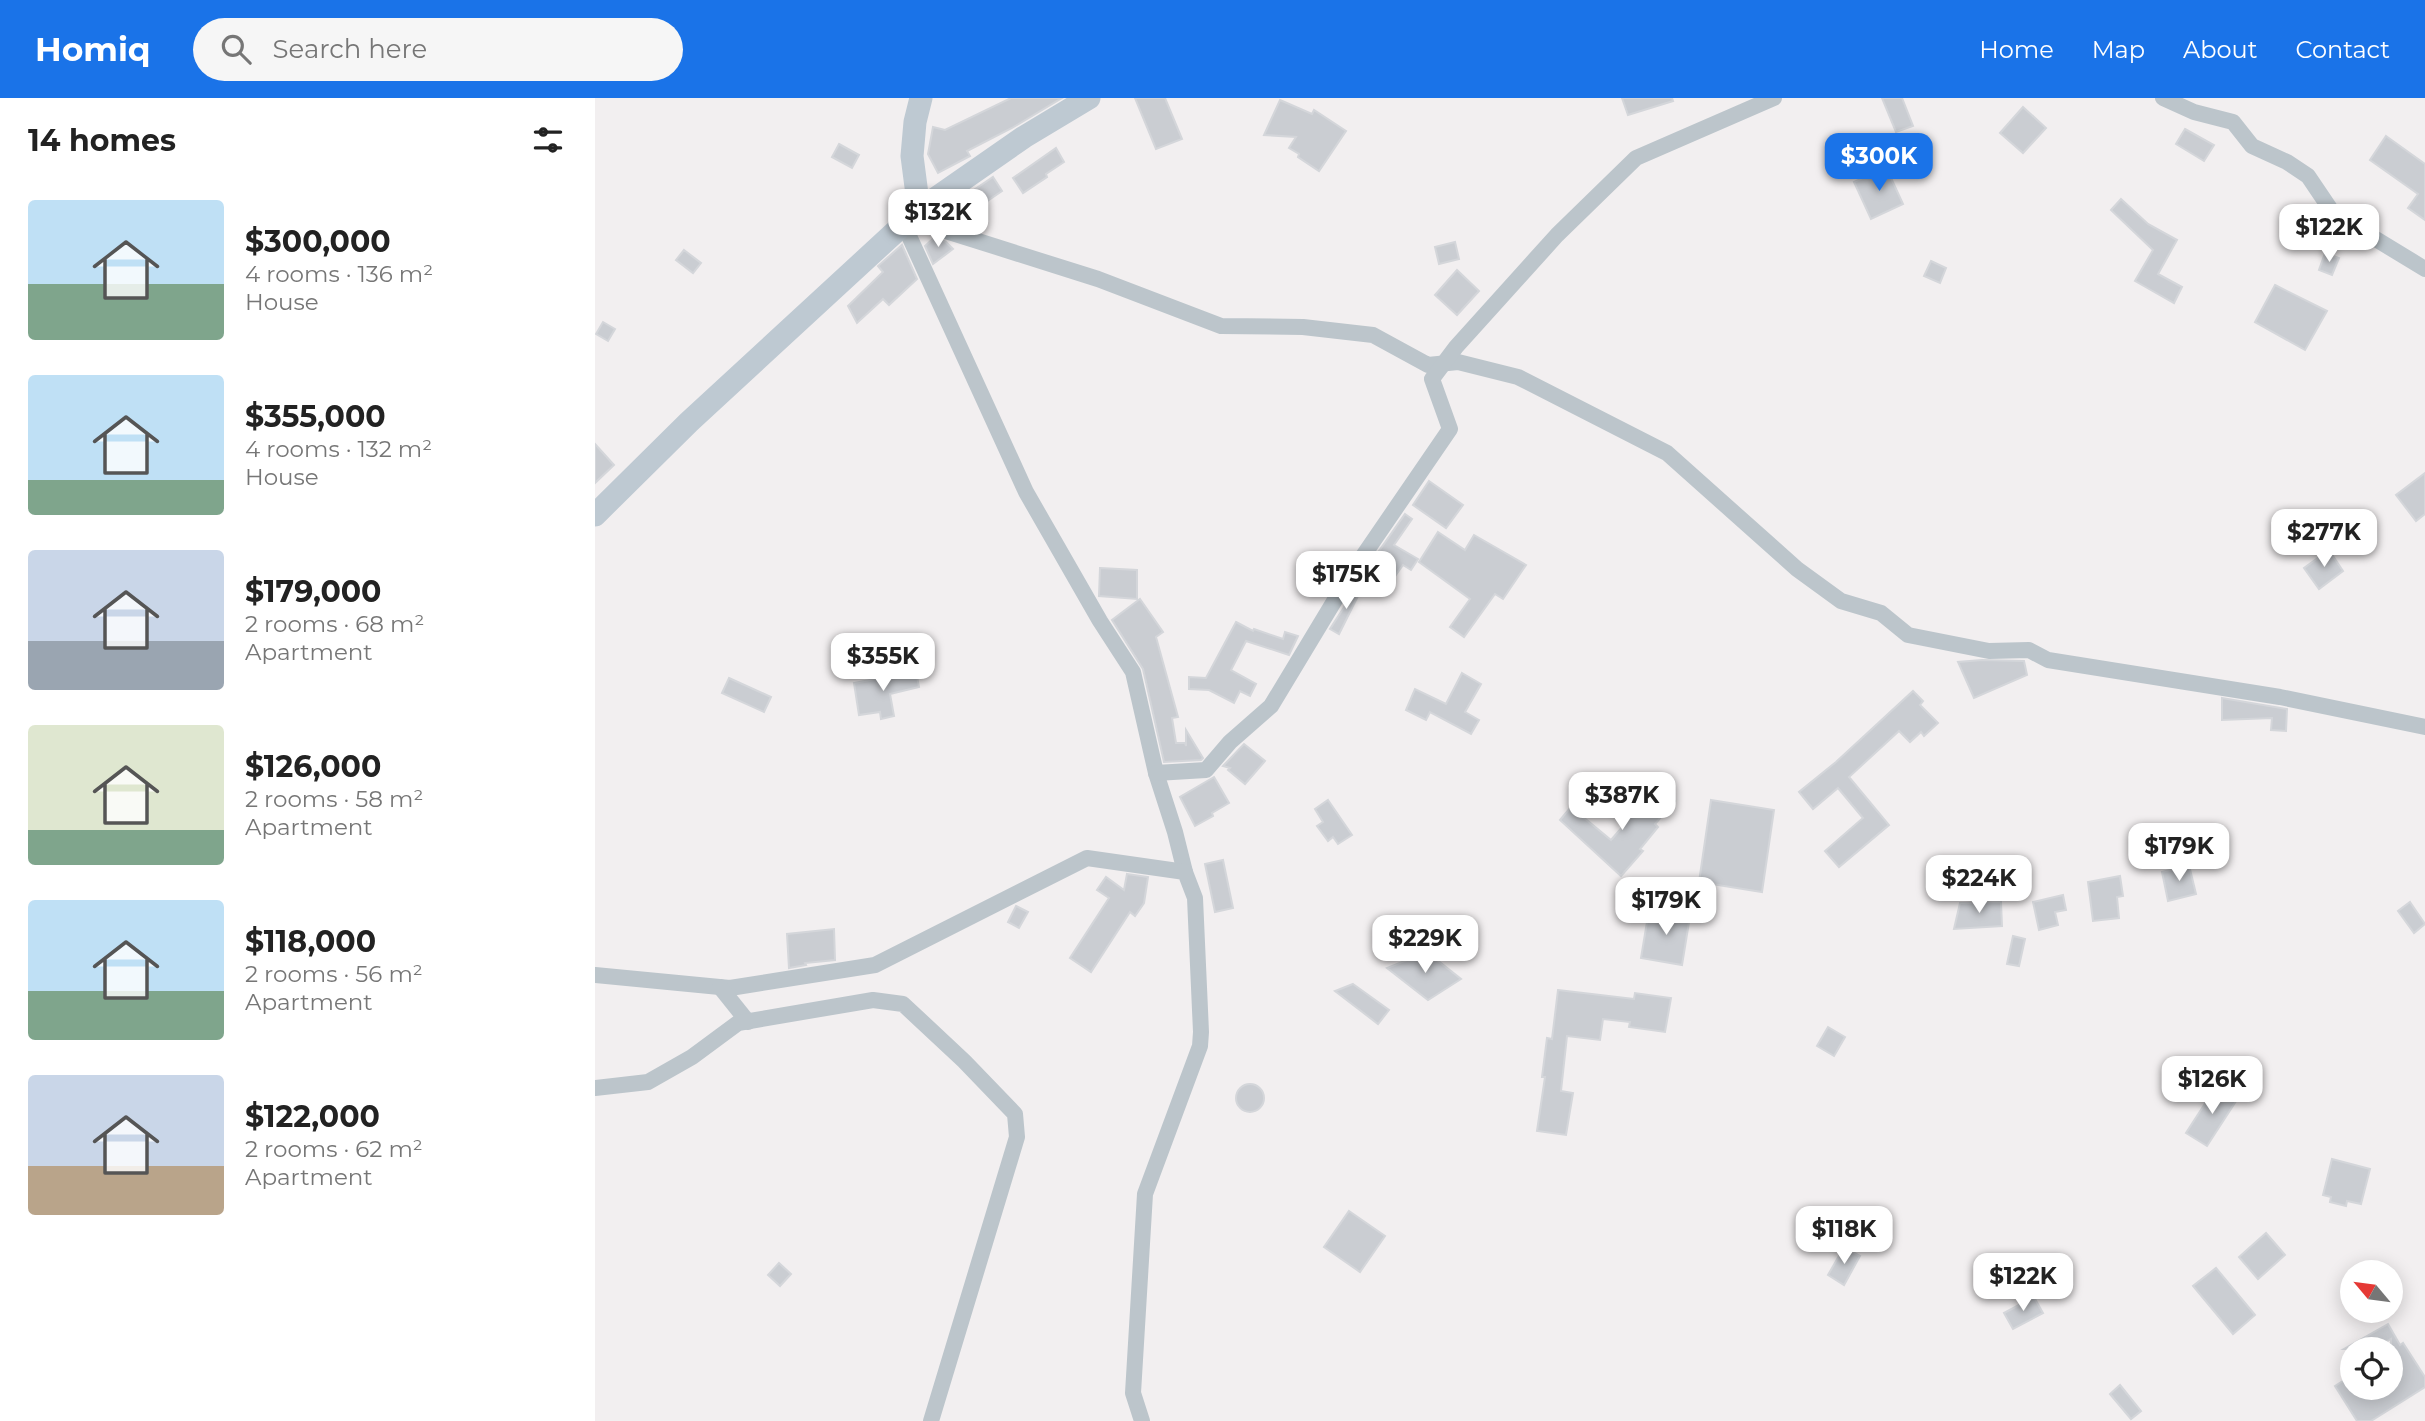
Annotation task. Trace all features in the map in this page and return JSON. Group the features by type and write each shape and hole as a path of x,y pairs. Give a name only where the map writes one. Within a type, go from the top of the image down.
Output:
{"main road":[{"path":"911,218 912,156 915,122 921,98"},
{"path":"595,515 709,403 911,218 1024,137 1089,98"}],"street":[{"path":"1156,773 1206,771 1230,741 1271,706 1350,575 1450,429 1431,379 1456,347 1548,246 1636,158 1774,98"},
{"path":"2163,98 2194,112 2232,122 2252,146 2287,162 2308,176 2333,213 2425,269"},
{"path":"911,218 1098,279 1221,326 1303,327 1373,335 1428,365 1458,362 1518,377 1667,453 1797,569 1841,601 1881,612 1908,635 1989,651 2029,650 2048,660 2280,698 2425,727"},
{"path":"911,218 1026,492 1100,621 1133,672 1156,773 1195,898 1200,1039 1145,1194 1133,1393 1142,1421"},
{"path":"595,975 730,988 875,965 1087,858 1185,872"},
{"path":"720,987 748,1021"},
{"path":"595,1088 648,1082 692,1057 738,1023 873,1000 903,1004 964,1061 1014,1114 1017,1137 931,1421"}],"building":[{"path":"1011,98 1062,98 967,151 970,156 938,173 928,154 933,127 945,130"},
{"path":"1135,98 1165,98 1182,139 1156,149"},
{"path":"1622,98 1672,98 1673,101 1628,115"},
{"path":"1882,98 1902,98 1913,126 1896,132"},
{"path":"1280,100 1312,114 1314,110 1346,131 1319,171 1289,148 1296,137 1264,135"},
{"path":"2023,107 2046,128 2023,153 2000,133"},
{"path":"2185,129 2214,145 2204,161 2176,144"},
{"path":"2386,136 2425,164 2425,220 2408,208 2418,194 2370,160"},
{"path":"839,144 859,155 852,168 832,157"},
{"path":"1056,148 1064,162 1023,193 1013,178"},
{"path":"1886,167 1903,204 1871,219 1854,182"},
{"path":"993,177 1002,191 955,223 940,213"},
{"path":"2121,199 2148,224 2177,240 2158,274 2182,287 2174,303 2135,281 2153,250 2111,210"},
{"path":"936,236 953,249 933,264 925,246"},
{"path":"1455,242 1459,259 1439,264 1435,247"},
{"path":"902,245 917,279 889,305 883,299 857,323 848,306 883,272 878,266"},
{"path":"684,250 701,263 693,273 676,260"},
{"path":"2325,253 2339,258 2332,275 2319,270"},
{"path":"1931,261 1946,268 1940,283 1924,276"},
{"path":"1457,270 1479,291 1457,315 1435,295"},
{"path":"2275,285 2327,311 2305,350 2255,322"},
{"path":"603,322 615,329 608,341 596,334"},
{"path":"595,444 614,465 595,483"},
{"path":"2425,473 2425,514 2416,521 2396,495"},
{"path":"1429,481 1463,505 1446,528 1413,505"},
{"path":"1405,514 1412,519 1394,545 1418,559 1411,570 1403,565 1383,593 1363,579"},
{"path":"1438,532 1465,550 1474,535 1526,565 1503,599 1495,594 1464,637 1450,627 1470,599 1419,562"},
{"path":"2329,550 2343,571 2319,589 2304,568"},
{"path":"1100,568 1137,570 1137,599 1099,596"},
{"path":"1359,584 1363,586 1339,634 1330,629"},
{"path":"1140,599 1163,632 1156,637 1178,717 1172,718 1176,743 1185,743 1186,746 1186,730 1203,758 1201,760 1164,762 1143,669 1112,620"},
{"path":"1236,622 1253,631 1254,629 1283,639 1285,632 1298,636 1289,655 1246,641 1231,670 1256,684 1250,696 1240,691 1234,703 1209,690 1189,689 1189,677 1206,678"},
{"path":"2024,661 2027,675 1974,698 1958,662"},
{"path":"916,671 919,687 890,694 894,716 881,719 880,712 859,715 854,683"},
{"path":"1462,673 1481,684 1465,712 1479,720 1471,734 1430,712 1426,720 1406,710 1415,689 1446,704"},
{"path":"729,678 771,697 764,712 722,693"},
{"path":"1913,691 1923,701 1920,705 1938,723 1924,736 1921,732 1910,742 1899,731 1849,777 1889,825 1839,867 1825,851 1863,818 1838,788 1813,809 1799,792"},
{"path":"2222,698 2287,709 2286,731 2271,730 2272,718 2222,720"},
{"path":"1244,744 1265,761 1245,784 1228,770 1230,768 1223,766"},
{"path":"1214,777 1229,803 1195,826 1180,797"},
{"path":"1658,786 1675,801 1655,824 1658,827 1640,849 1643,851 1621,876 1560,820 1571,807 1611,840"},
{"path":"1328,800 1352,835 1338,844 1333,837 1328,841 1317,826 1323,822 1315,809"},
{"path":"1711,800 1774,810 1762,892 1699,882"},
{"path":"1223,860 1233,908 1215,912 1205,864"},
{"path":"2189,865 2196,894 2168,901 2162,872"},
{"path":"1127,874 1148,877 1144,903 1135,916 1130,912 1091,972 1070,958 1109,898 1097,890 1106,877 1124,890"},
{"path":"2120,876 2123,896 2117,897 2119,918 2093,921 2088,882"},
{"path":"2063,895 2066,910 2055,912 2058,925 2039,930 2033,902"},
{"path":"2001,902 2002,926 1954,929 1960,903"},
{"path":"2410,902 2425,924 2414,933 2398,911"},
{"path":"1016,906 1028,912 1019,928 1008,922"},
{"path":"1649,910 1690,916 1682,965 1641,958"},
{"path":"834,929 835,960 805,963 806,965 789,968 787,934"},
{"path":"2013,936 2025,939 2019,966 2007,964"},
{"path":"1427,952 1461,979 1428,1000 1387,968"},
{"path":"1353,984 1389,1010 1378,1024 1335,991"},
{"path":"1558,990 1634,999 1635,993 1671,998 1665,1032 1629,1027 1630,1022 1603,1019 1600,1040 1567,1036 1561,1091 1573,1093 1566,1135 1537,1131 1545,1077 1542,1077 1547,1038 1552,1039"},
{"path":"1828,1027 1845,1037 1834,1056 1817,1046"},
{"path":"1250,1084 1260,1088 1264,1098 1260,1108 1250,1112 1240,1108 1236,1098 1240,1088"},
{"path":"2217,1085 2238,1098 2207,1146 2186,1133"},
{"path":"2332,1159 2370,1169 2361,1204 2347,1201 2346,1206 2330,1202 2331,1197 2323,1195"},
{"path":"1349,1211 1385,1236 1360,1272 1324,1247"},
{"path":"2266,1233 2285,1255 2258,1279 2239,1257"},
{"path":"1844,1247 1860,1256 1844,1285 1828,1275"},
{"path":"779,1263 791,1274 780,1286 768,1275"},
{"path":"2216,1268 2255,1315 2233,1334 2193,1286"},
{"path":"2034,1297 2043,1313 2013,1329 2004,1313"},
{"path":"2388,1324 2395,1337 2365,1337"},
{"path":"2403,1343 2425,1377 2425,1387 2371,1421 2357,1421 2344,1400 2403,1400"},
{"path":"2120,1385 2141,1411 2131,1419 2110,1394"}]}
